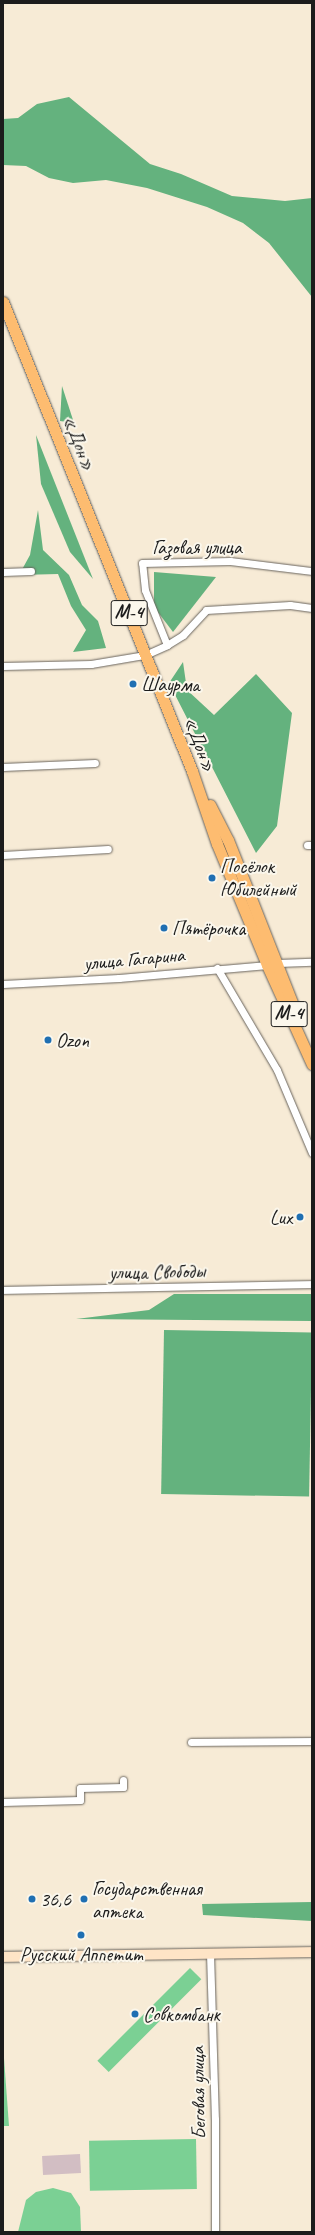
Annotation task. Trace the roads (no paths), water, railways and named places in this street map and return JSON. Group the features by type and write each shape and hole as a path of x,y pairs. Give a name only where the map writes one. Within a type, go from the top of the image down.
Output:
{"main road":[{"name":"«Дон»","path":"3,302 192,771 228,840 272,964"},
{"path":"272,964 312,1057"},
{"name":"М-4","path":"272,964 312,1064"}],"street":[{"name":"Газовая улица","path":"167,645 145,590 142,563 230,561 312,571"},
{"path":"3,572 31,571"},
{"path":"3,666 91,664 145,655 167,645 183,635 206,610 290,605 312,608"},
{"path":"3,767 95,763"},
{"path":"3,855 108,849"},
{"name":"улица Гагарина","path":"3,984 139,976 217,968 312,962"},
{"path":"217,968 277,1070 312,1153"},
{"name":"улица Свободы","path":"3,1290 312,1284"},
{"path":"191,1742 312,1741"},
{"path":"3,1802 80,1800 80,1788 123,1787 123,1780"},
{"path":"3,1957 312,1952"},
{"name":"Беговая улица","path":"210,1953 215,2119 215,2232"}],"place":[{"name":"Шаурма","path":"133,684"},
{"name":"Посёлок Юбилейный","path":"212,878"},
{"name":"Пятёрочка","path":"164,928"},
{"name":"Ozon","path":"48,1040"},
{"name":"Lux","path":"300,1217"},
{"name":"36,6","path":"32,1899"},
{"name":"Государственная аптека","path":"84,1899"},
{"name":"Русский Аппетит","path":"81,1935"},
{"name":"Совкомбанк","path":"135,2014"}]}
